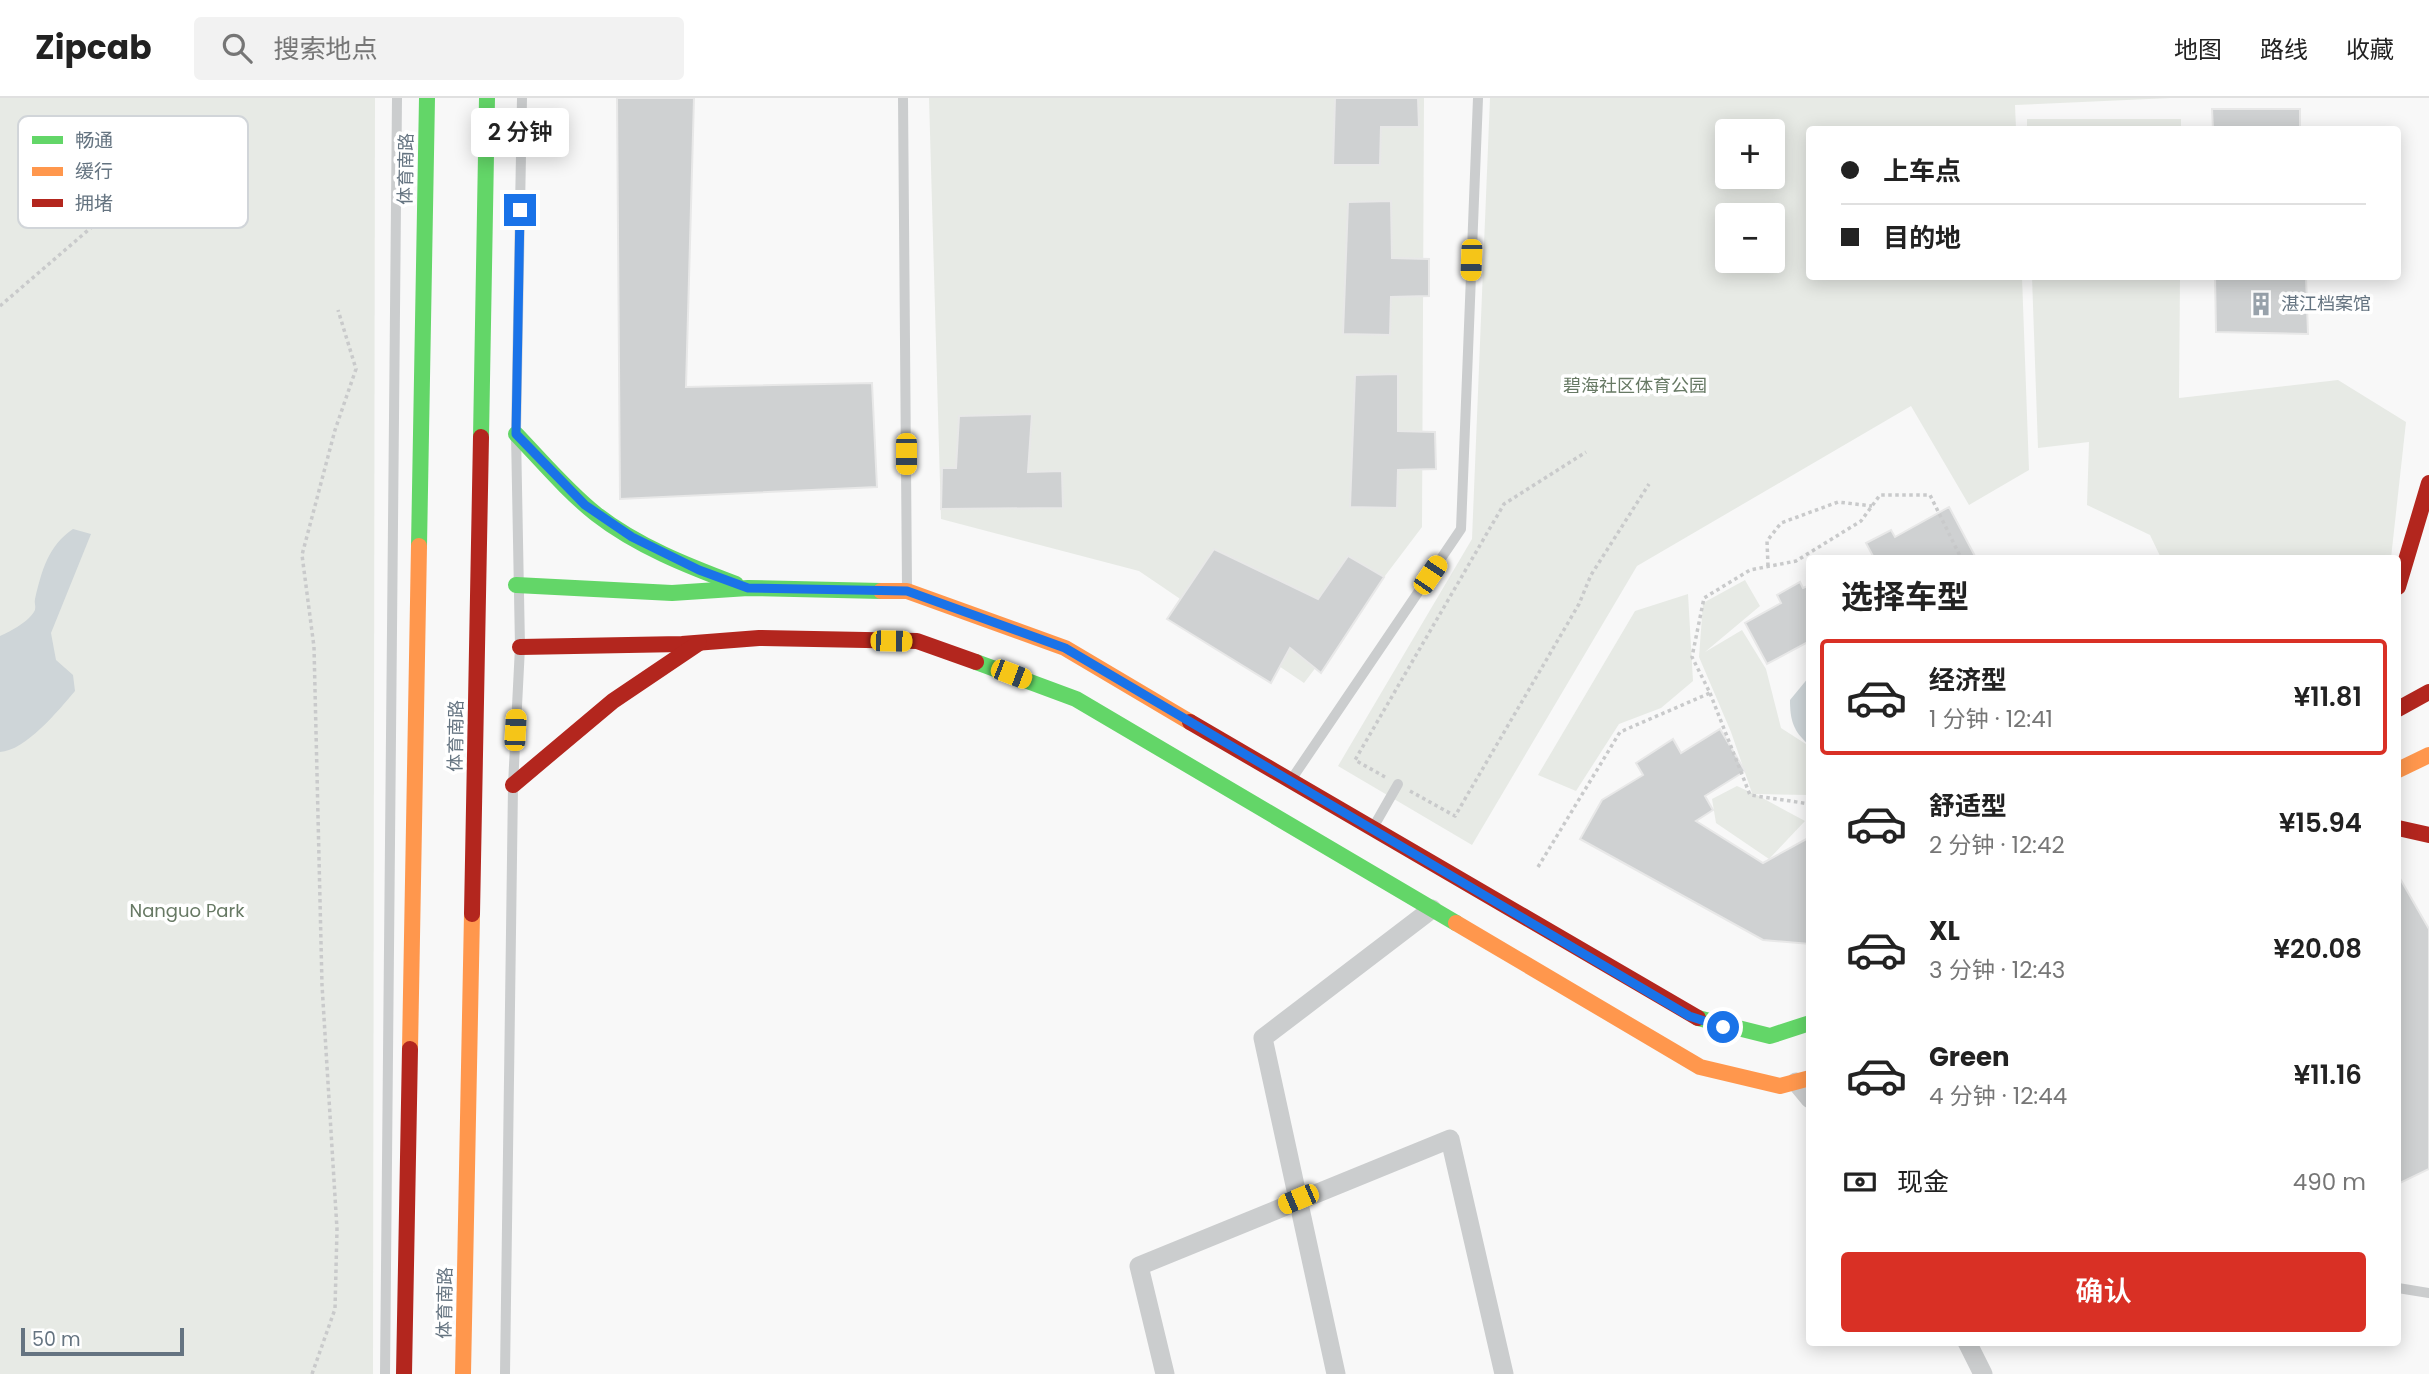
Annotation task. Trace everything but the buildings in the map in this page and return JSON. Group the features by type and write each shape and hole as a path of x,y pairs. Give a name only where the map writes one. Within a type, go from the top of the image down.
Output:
{"street":[{"name":"体育南路","path":"404,1374 427,98"},
{"name":"体育南路","path":"463,1374 488,98"},
{"path":"516,434 585,505 632,537 699,570 748,588"},
{"path":"2401,577 2429,482"},
{"path":"516,585 672,593 748,588 907,591 1065,648 1689,1016 1723,1027 1770,1035 1806,1024"},
{"path":"520,647 699,643 759,638 917,641 1076,699 1700,1067 1780,1086 1803,1080"},
{"path":"513,785 613,701 699,643"},
{"path":"2401,707 2429,692"},
{"path":"2401,768 2429,755"},
{"path":"2401,829 2429,835"},
{"path":"1336,1374 1263,1038 1432,909"},
{"path":"1165,1374 1139,1266 1450,1139 1504,1374"},
{"path":"1969,1346 1983,1374"}],"lane":[{"path":"385,1374 397,98"},
{"path":"505,1374 513,785 520,647 516,585 516,434 522,98"},
{"path":"903,98 907,591"},
{"path":"1290,780 1461,529 1478,98"},
{"path":"1372,829 1398,785"},
{"path":"2401,1288 2429,1293"}],"path":[{"path":"0,306 91,228"},
{"path":"312,1374 335,1309 337,1229 322,985 314,647 302,555 335,430 356,369 338,310"},
{"path":"1586,452 1504,504 1355,760 1455,816 1579,604 1591,575 1649,484"},
{"path":"1806,803 1750,795 1710,693 1692,657 1704,598 1750,570 1796,561 1861,522 1880,495 1930,495 1960,555"},
{"path":"1768,566 1767,541 1781,523 1838,502 1872,506"},
{"path":"1538,867 1620,732 1710,693"}],"green space":[{"name":"Nanguo Park","path":"0,98 375,98 373,1374 0,1374"},
{"path":"929,98 1424,98 1422,527 1304,683 1139,571 941,519"},
{"name":"碧海社区体育公园","path":"1490,98 2171,98 2015,105 2016,126 1806,126 1806,280 2022,280 2029,470 1969,505 1911,406 1637,566 1472,845 1338,766 1472,539"},
{"path":"2027,119 2181,119 2181,126 2027,126"},
{"path":"2032,280 2180,280 2179,398 2338,380 2406,422 2391,555 2160,555 2150,535 2087,505 2089,442 2038,448"},
{"path":"1745,580 1760,606 1705,652 1742,630 1766,669 1781,728 1806,744 1806,795 1755,794 1805,821 1769,859 1716,823 1712,799 1737,786 1752,793 1731,732 1699,657 1703,603"},
{"path":"1688,594 1693,681 1661,708 1619,724 1576,791 1538,775 1635,611"}],"shaded area":[{"path":"73,529 91,534 51,633 56,660 73,675 75,691 30,737 10,750 0,752 0,636 33,614 47,560 57,543"},
{"path":"1806,681 1806,742 1794,725 1790,700"}],"traffic: fast":[{"path":"419,546 427,98"},
{"path":"481,437 487,98"},
{"path":"516,434 575,496 628,536 663,554 736,584"},
{"path":"516,585 672,593 748,588 881,591"},
{"path":"976,662 1076,699 1456,923"},
{"path":"1698,1018 1770,1036 1806,1024"}],"traffic: slow":[{"path":"410,1049 419,546"},
{"path":"881,591 907,591 1065,648 1190,722"},
{"path":"2401,769 2429,755"},
{"path":"463,1374 472,914"},
{"path":"1456,923 1700,1067 1780,1086 1806,1079"}],"traffic: jam":[{"path":"472,914 481,437"},
{"path":"2401,577 2429,483"},
{"path":"520,647 682,644 759,638 917,641 976,662"},
{"path":"513,785 613,701 699,643"},
{"path":"2401,707 2429,692"},
{"path":"1190,722 1698,1018"},
{"path":"2401,829 2429,835"},
{"path":"404,1374 410,1049"}],"place":[{"name":"湛江档案馆","path":"2261,304"}],"route":[{"path":"520,210 516,434 585,505 632,537 699,570 748,588 907,591 1065,648 1689,1016 1723,1027"}]}
